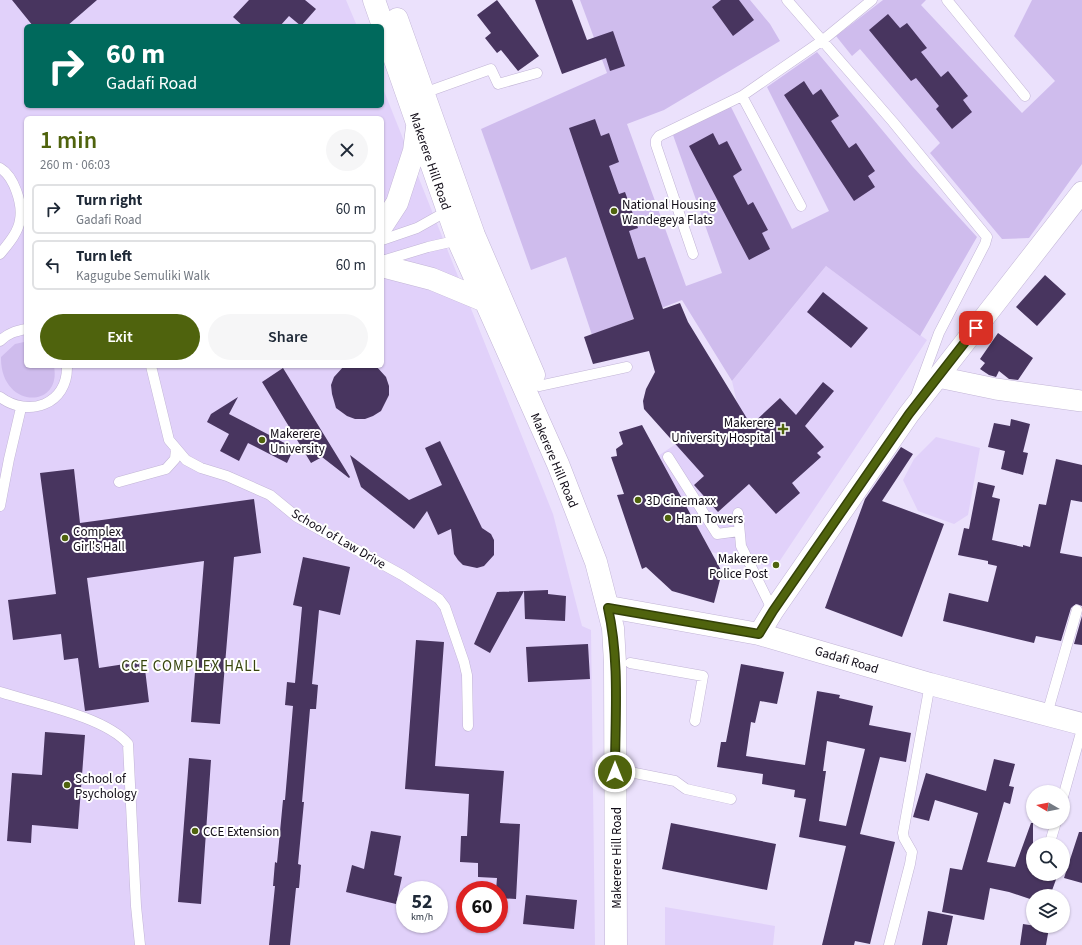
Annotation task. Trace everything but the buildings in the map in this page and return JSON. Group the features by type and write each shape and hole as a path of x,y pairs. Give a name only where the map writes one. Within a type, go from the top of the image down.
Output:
{"main road":[{"name":"Makerere Hill Road","path":"374,0 383,24"},
{"name":"Makerere Hill Road","path":"390,0 424,93 456,208 485,302 558,464 616,609 628,626 630,662 632,945"},
{"name":"Makerere Hill Road","path":"384,28 418,122 456,208"},
{"path":"384,223 397,203 414,150 418,122"},
{"name":"Makerere Hill Road","path":"466,238 539,386 572,459 610,557 616,609 613,628 615,663 616,945"},
{"path":"384,267 432,279 485,302"},
{"name":"Gadafi Road","path":"616,609 759,634 930,684 1082,724"}],"street":[{"path":"759,634 773,611 909,414 1082,192"},
{"path":"938,377 996,389 1082,401"}],"lane":[{"path":"787,0 893,122 987,236 985,244 939,333 909,414"},
{"path":"693,254 656,145 656,140 659,136 742,96 823,40 872,0"},
{"path":"947,0 1025,96"},
{"path":"424,93 491,70 498,84 537,73"},
{"path":"742,96 801,206"},
{"path":"0,168 6,171 17,191 20,219 12,239 0,254"},
{"path":"384,239 417,228 456,208"},
{"path":"384,260 428,247 466,238"},
{"path":"0,341 5,336 24,329"},
{"path":"539,386 627,367"},
{"path":"0,397 10,404 21,408 33,408 44,404 61,390 65,379 66,368"},
{"name":"School of Law Drive","path":"150,368 169,440 186,460 200,468 227,476 278,499 297,517 402,575 439,599 446,607 467,675 468,726"},
{"path":"0,506 21,408"},
{"path":"119,482 166,469 175,459 176,449"},
{"path":"668,456 717,534 739,531"},
{"path":"738,513 741,546 773,611"},
{"path":"1047,714 1077,610"},
{"path":"630,662 703,676 695,721"},
{"path":"889,945 911,857 910,848 904,838 904,833 930,684"},
{"path":"0,692 84,718 121,736 128,744 136,906 140,945"},
{"path":"1066,785 1082,730"},
{"path":"630,772 675,781 686,788 731,799"}],"shaded area":[{"name":"Makerere University","path":"0,0 346,0 356,24 24,24 24,108 384,108 384,91 553,514 582,626 591,630 595,945 0,945"},
{"path":"580,0 750,0 770,24 780,41 664,110 627,124 686,286 722,273 673,135 730,105 792,229 829,211 767,87 817,52 913,167 977,237 920,336 826,266 732,381 682,300 592,335 566,257 531,270 481,129 607,73"},
{"path":"883,0 926,0 921,5 1022,113 1055,81 1014,36 1032,0 1082,0 1082,164 1029,238 1002,239 930,153 940,143 860,49 852,56 836,36"},
{"name":"Makerere University Hospital","path":"826,266 927,340 775,568 711,552 658,456 737,403 732,381"},
{"path":"24,342 24,368 54,368 54,380 49,390 40,396 30,398 19,394 10,387 3,374 1,357 15,344"},
{"path":"936,437 980,448 968,515 954,524 918,511 903,480 914,459"},
{"path":"665,907 775,926 773,945 665,945"}],"place":[{"name":"National Housing Wandegeya Flats","path":"614,211"},
{"name":"Makerere University Hospital","path":"783,429"},
{"name":"Makerere University","path":"262,440"},
{"name":"3D Cinemaxx","path":"638,500"},
{"name":"Ham Towers","path":"668,518"},
{"name":"Complex Girl's Hall","path":"65,538"},
{"name":"Makerere Police Post","path":"776,565"},
{"name":"School of Psychology","path":"67,785"},
{"name":"CCE Extension","path":"195,831"}],"district":[{"name":"CCE COMPLEX HALL","path":"191,666"}],"route":[{"path":"615,772 615,663 613,628 608,608 759,634 773,611 909,414 976,328"}]}
